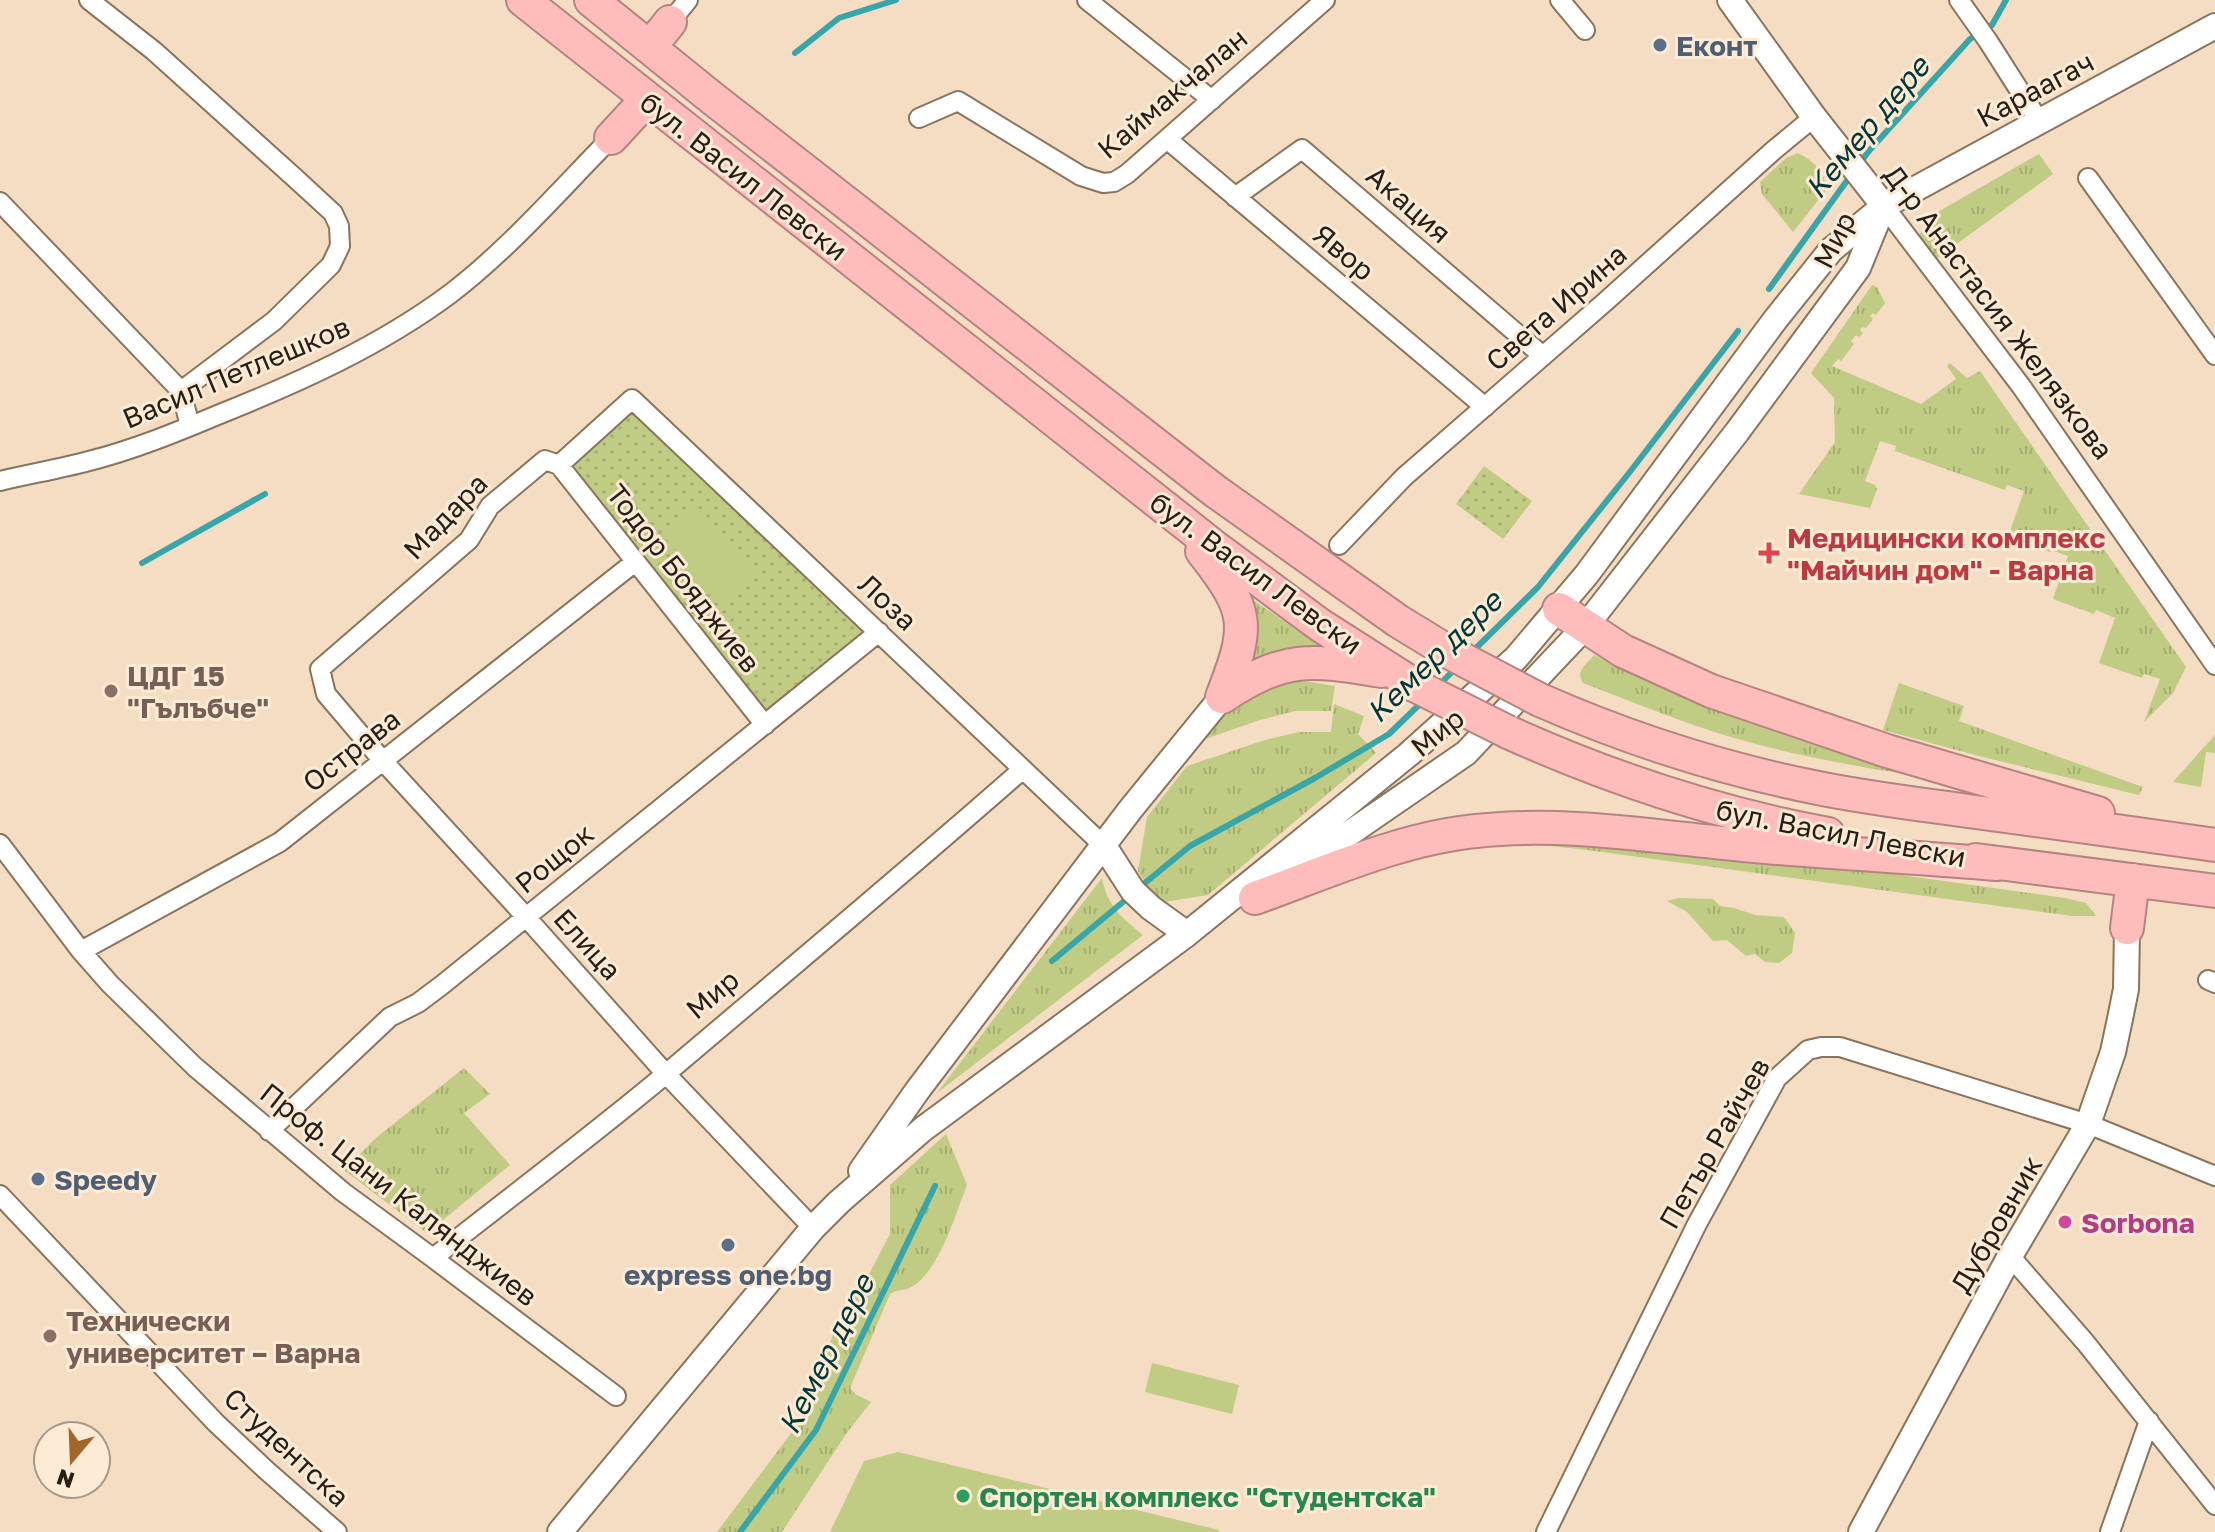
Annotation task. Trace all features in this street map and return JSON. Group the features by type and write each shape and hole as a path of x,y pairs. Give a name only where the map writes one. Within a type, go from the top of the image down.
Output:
{"highway":[{"name":"бул. Васил Левски","path":"523,0 1280,596 1405,679 1508,732 1616,777 1730,813 1997,864 2215,891"},
{"name":"бул. Васил Левски","path":"591,0 1215,491 1329,555 1398,621 1540,700 1670,750 1718,765 1817,788 2208,844"},
{"path":"650,47 679,11"},
{"path":"611,138 647,99"},
{"path":"1170,511 1225,580 1233,593 1240,617 1241,645 1222,697"},
{"path":"1572,618 1623,651 1711,691 1755,707 1887,751 2208,844"},
{"path":"1222,697 1249,679 1293,664 1328,663 1405,679"},
{"path":"1255,898 1395,848 1474,831 1529,827 1997,864"},
{"path":"2127,928 2133,880"}],"street":[{"path":"89,0 154,51 295,178 333,213 339,226 340,246 331,265 274,321 181,391"},
{"path":"1087,0 1212,100"},
{"name":"Каймакчалан","path":"919,118 958,101 1081,176 1103,183 1114,182 1168,140 1325,0"},
{"path":"1560,0 1585,30"},
{"name":"Д-р Анастасия Желязкова","path":"1730,0 1814,117 2021,386 2215,665"},
{"path":"1959,0 2039,121"},
{"name":"Караагач","path":"1884,206 2215,26"},
{"name":"Света Ирина","path":"1329,555 1404,477 1814,117"},
{"name":"Васил Петлешков","path":"0,481 91,461 190,426 305,379 381,339 453,292 499,252 611,138"},
{"name":"Явор","path":"1168,140 1485,407"},
{"name":"Акация","path":"1235,197 1302,149 1543,356"},
{"path":"2088,178 2215,355"},
{"path":"0,202 181,391 190,426"},
{"name":"Мир","path":"560,1532 813,1228 839,1202 923,1129 1187,934 1409,754 1516,658 1572,618 1737,432 1858,268 1884,206"},
{"name":"Мир","path":"1187,934 1255,898 1466,753 1572,618 1803,285 1831,250 1884,206"},
{"name":"Мадара","path":"326,694 320,669 469,540 490,506 545,460 559,465 632,399"},
{"name":"Лоза","path":"632,399 1104,846"},
{"name":"Тодор Бояджиев","path":"559,465 765,725"},
{"name":"Острава","path":"81,951 280,842 635,562"},
{"name":"Рощок","path":"269,1131 390,1017 418,1003 879,632"},
{"name":"Елица","path":"326,694 666,1074 813,1228"},
{"name":"Мир","path":"839,1202 917,1091 1222,697"},
{"name":"Мир","path":"433,1258 666,1074 898,879 1023,769"},
{"name":"Проф. Цани Калянджиев","path":"0,844 81,951 110,984 195,1067 343,1192 616,1396"},
{"path":"1104,846 1133,891 1187,934"},
{"name":"Дубровник","path":"1861,1532 2010,1256 2088,1124 2113,1052 2126,989 2127,928"},
{"name":"Петър Райчев","path":"1546,1532 1697,1224 1777,1078 1808,1050 1840,1047 2088,1124 2215,1176"},
{"name":"Студентска","path":"0,1195 216,1423 337,1532"},
{"path":"2010,1256 2085,1342 2215,1505"},
{"path":"2110,1532 2149,1421"}],"green space":[{"path":"1798,153 1817,167 1827,189 1793,232 1762,194 1760,182 1786,158"},
{"path":"2039,154 2053,174 1936,259 1918,236 1936,213"},
{"path":"1872,285 1877,287 1885,303 1876,315 1873,313 1870,316 1873,319 1860,330 1863,333 1851,341 1854,344 1841,361 1838,359 1832,366 1921,404 1956,379 1947,366 1950,363 1967,378 1980,371 2186,667 2173,693 2144,722 2160,679 2144,674 2142,678 2099,663 2115,618 2053,599 2068,556 2008,537 2024,491 2007,485 2005,490 1895,451 1896,446 1880,441 1865,481 1877,489 1870,508 1799,494 1835,442 1834,398 1811,373"},
{"path":"632,399 879,632 765,725 559,465"},
{"path":"1484,466 1532,501 1503,539 1456,504"},
{"path":"699,508 756,573 722,602 665,537"},
{"path":"1249,597 1328,652 1238,679"},
{"path":"1594,655 1617,666 1627,659 1964,784 1791,753 1696,726 1583,683 1581,672"},
{"path":"1295,676 1304,681 1335,686 1331,711 1295,711 1194,743 1226,707"},
{"path":"1899,683 1964,706 1959,721 2143,787 2139,795 1883,730"},
{"path":"1334,704 1364,716 1358,734 1376,753 1208,895 1164,902 1148,887 1138,871 1147,817 1187,766 1265,740 1299,732 1331,732"},
{"path":"2215,735 2215,753 2206,752 2201,787 2173,782"},
{"path":"1568,837 1852,868 2065,898 2086,903 2096,916 2072,916 1521,843"},
{"path":"1102,878 1116,911 1143,935 937,1093"},
{"path":"1679,898 1713,899 1720,906 1755,915 1784,917 1795,933 1792,953 1779,963 1765,962 1755,954 1746,956 1727,940 1713,941 1687,912 1667,901"},
{"path":"464,1068 490,1094 464,1113 510,1165 427,1233 344,1170 377,1137"},
{"path":"946,1134 967,1185 946,1240 931,1267 913,1286 890,1294 850,1388 871,1402 846,1434 782,1532 717,1532 807,1412 836,1325 890,1234 890,1185"},
{"path":"1152,1363 1239,1385 1232,1414 1145,1392"},
{"name":"Спортен комплекс \"Студентска\"","path":"898,1452 1219,1532 830,1532 864,1461"}],"waterway":[{"path":"795,53 839,18 896,0"},
{"name":"Кемер дере","path":"1860,163 1970,39 1992,25 2006,0"},
{"name":"Кемер дере","path":"1769,289 1851,175"},
{"name":"Кемер дере","path":"1471,653 1538,587 1738,331"},
{"path":"142,563 265,494"},
{"name":"Кемер дере","path":"1437,687 1457,667"},
{"name":"Кемер дере","path":"1140,887 1190,846 1389,734 1423,701"},
{"name":"Кемер дере","path":"1052,961 1129,897"},
{"name":"Кемер дере","path":"740,1532 816,1430 935,1186"}],"place":[{"name":"Еконт","path":"1660,45"},
{"name":"Медицински комплекс \"Майчин дом\" - Варна","path":"1769,553"},
{"name":"ЦДГ 15 \"Гълъбче\"","path":"111,691"},
{"name":"Speedy","path":"38,1179"},
{"name":"Sorbona","path":"2065,1222"},
{"name":"express one.bg","path":"728,1245"},
{"name":"Технически университет – Варна","path":"50,1336"},
{"name":"Спортен комплекс \"Студентска\"","path":"963,1496"}]}
